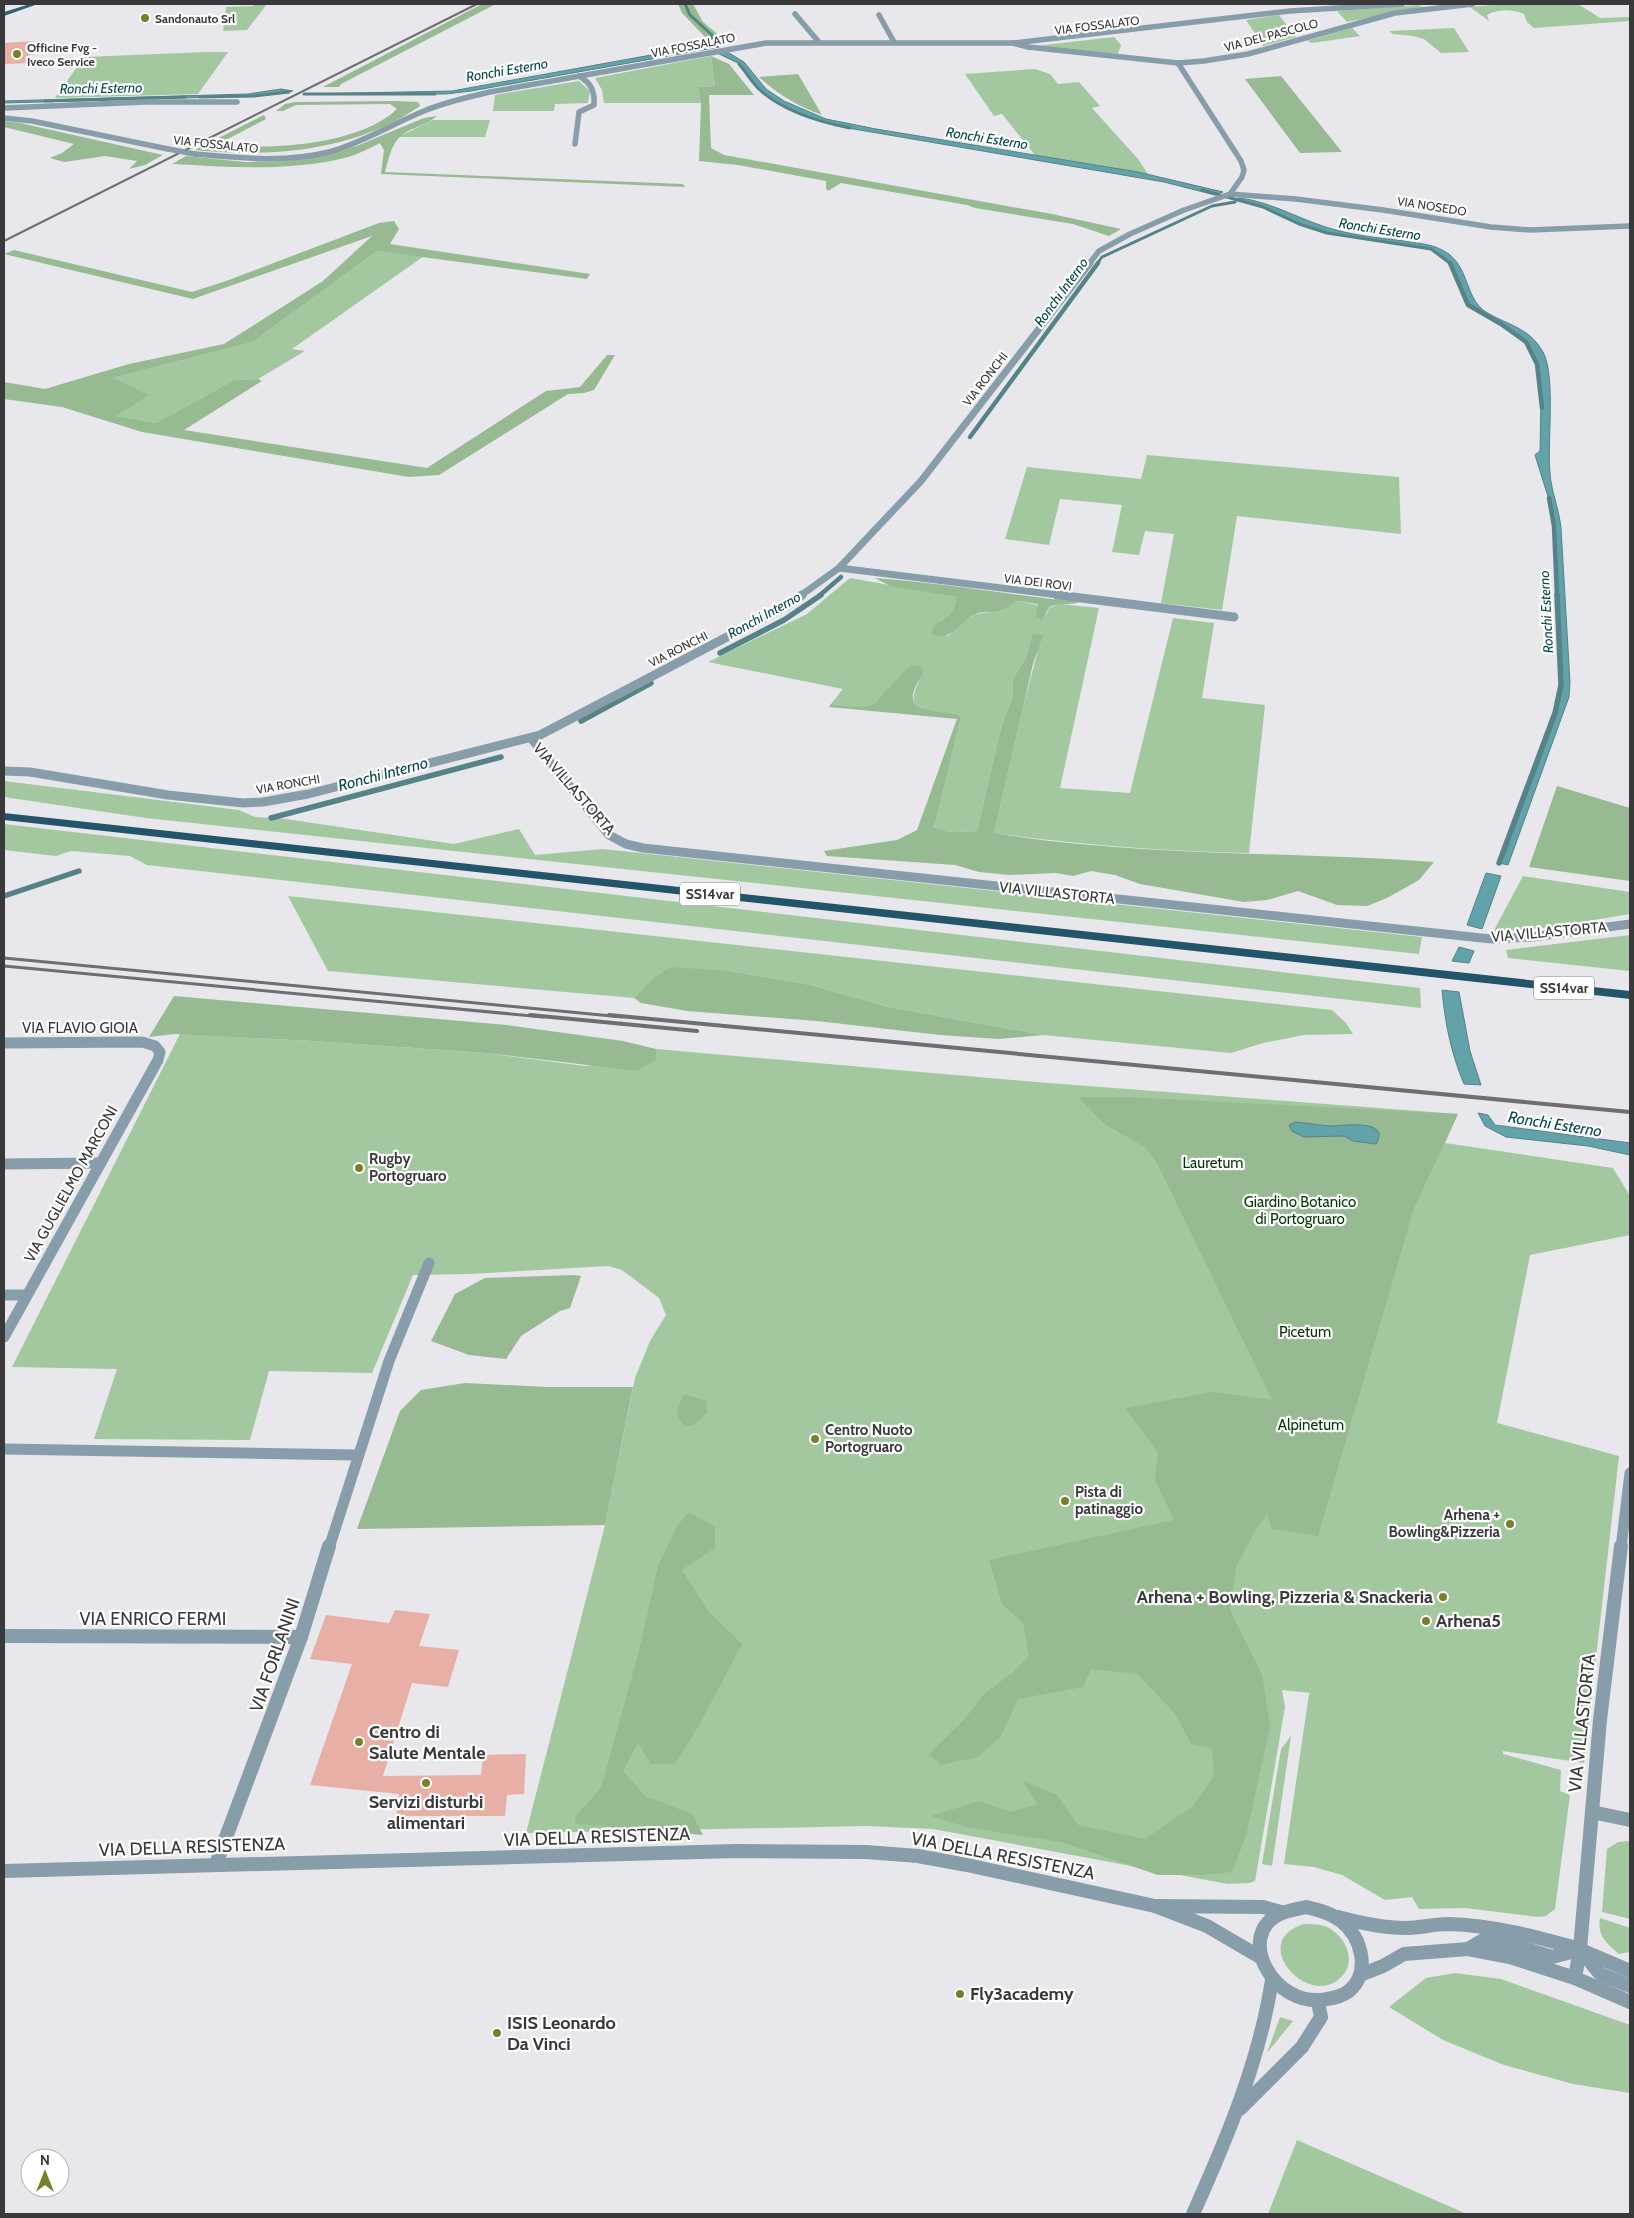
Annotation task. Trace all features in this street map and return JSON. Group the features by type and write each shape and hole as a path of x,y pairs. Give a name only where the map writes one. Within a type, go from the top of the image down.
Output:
{"highway":[{"name":"SS14var","path":"4,816 1630,995"}],"main road":[{"path":"4,14 34,4"}],"street":[{"name":"VIA FOSSALATO","path":"4,118 32,121 195,154 248,159 296,156 325,152 360,140 415,114 456,100 744,45 818,41 1013,43 1290,12 1402,4"},
{"name":"VIA DEL PASCOLO","path":"1013,43 1028,47 1178,64 1248,54 1395,13 1473,4"},
{"path":"795,14 818,41"},
{"path":"879,15 894,42"},
{"path":"1178,64 1241,162 1244,170 1242,177 1230,194"},
{"path":"575,144 579,112 594,105 595,94 591,84 579,76"},
{"path":"4,108 144,102 237,102"},
{"name":"VIA RONCHI","path":"4,771 30,772 168,795 243,803 263,802 308,794 531,738 788,606 839,568 921,481 1099,250 1184,210 1230,194"},
{"name":"VIA NOSEDO","path":"1230,194 1374,208 1501,228 1530,230 1630,226"},
{"name":"VIA DEI ROVI","path":"839,568 1234,617"},
{"name":"VIA VILLASTORTA","path":"531,738 609,834 626,844 643,848 1491,939 1532,937 1630,924"},
{"name":"VIA FLAVIO GIOIA","path":"4,1042 142,1042 155,1046"},
{"name":"VIA GUGLIELMO MARCONI","path":"4,1337 158,1060 160,1052 155,1046"},
{"path":"4,1164 100,1163"},
{"name":"VIA FORLANINI","path":"216,1864 301,1637 357,1455 389,1361 429,1263"},
{"path":"4,1295 26,1295"},
{"path":"4,1449 357,1455"},
{"name":"VIA VILLASTORTA","path":"1575,1978 1580,1949 1600,1720 1630,1473"},
{"name":"VIA ENRICO FERMI","path":"4,1636 301,1637"},
{"path":"1592,1812 1630,1820"},
{"name":"VIA DELLA RESISTENZA","path":"4,1871 736,1851 866,1852 918,1856 968,1865 1155,1906"},
{"path":"1155,1906 1264,1907 1281,1912"},
{"path":"1155,1906 1207,1926 1260,1957"},
{"path":"1333,1915 1345,1924 1355,1936 1361,1948 1363,1962 1360,1975 1354,1986 1345,1994 1332,2000 1318,2002 1302,1999 1286,1992 1264,1970 1260,1957 1259,1943 1262,1930 1270,1920 1281,1912 1306,1907 1378,1927 1411,1928 1445,1924 1484,1927 1530,1936 1580,1949 1630,1971"},
{"path":"1468,1949 1485,1939 1507,1943 1552,1957 1580,1949"},
{"path":"1360,1975 1383,1966 1404,1954 1468,1949 1510,1957 1575,1978 1630,2002"},
{"path":"1580,1949 1600,1974 1630,1986"},
{"path":"1193,2214 1240,2109 1268,2011 1272,1980"},
{"path":"1240,2109 1302,2046 1321,2017 1318,2002"}],"green space":[{"path":"254,4 267,4 247,30 223,31 226,7 253,6"},
{"path":"482,4 496,4 341,84 339,87 323,87"},
{"path":"678,4 693,4 703,22 722,38 708,40 682,13"},
{"path":"1503,4 1578,4 1600,18 1630,17 1630,21 1534,28 1527,22 1524,14 1519,12 1505,10 1496,12 1487,15 1489,21 1470,7"},
{"path":"1418,5 1423,7 1347,22 1337,11"},
{"path":"1279,15 1296,37 1263,46 1246,20"},
{"path":"1352,28 1360,36 1312,43 1307,41"},
{"path":"1454,28 1469,52 1441,53 1424,39 1393,34 1389,31"},
{"path":"1114,37 1121,45 1118,54 1036,46"},
{"path":"228,52 198,94 55,98 84,57"},
{"path":"711,56 715,86 698,87 701,103 604,103 602,90 595,78"},
{"path":"711,56 729,64 754,95 709,95 711,148 724,155 1052,214 1121,229 1109,236 1073,224 841,183 828,191 826,181 738,165 699,161 701,103 698,87 715,86"},
{"path":"1035,69 1050,74 1058,84 1079,82 1100,106 1092,108 1138,159 1148,174 1035,155 1002,114 994,116 965,74"},
{"path":"798,74 822,115 789,99 759,77"},
{"path":"1281,76 1342,152 1300,153 1245,79"},
{"path":"579,81 590,91 588,103 555,104 554,111 493,111 495,95"},
{"path":"295,102 418,102 420,106 395,121 341,142 312,148 254,153 195,150 264,115 266,119 218,144 261,147 312,143 360,131 381,121 397,109 390,104 296,105 283,111 276,111 285,104"},
{"path":"437,116 427,123 408,131 397,140 391,151 385,172 683,184 685,187 381,174 384,150 380,143 348,157 305,165 261,167 172,164 186,156 245,162 287,161 321,156 359,145 424,118"},
{"path":"433,120 490,120 485,137 398,137"},
{"path":"4,121 163,155 145,165 129,169 137,161 105,156 64,162 50,158 62,153 74,144 4,127"},
{"path":"394,221 399,229 390,244 590,274 587,279 377,251 253,342 113,378 149,395 116,416 156,423 234,380 258,379 262,381 184,430 427,468 546,391 580,387 607,355 615,355 594,390 568,394 439,475 409,477 142,432 62,407 4,399 4,382 45,389 129,364 224,344 323,281 372,236 193,299 4,254 14,250 192,292 379,223"},
{"path":"377,251 424,256 292,349 305,351 258,379 234,380 156,423 115,416 113,378 253,342"},
{"path":"1147,455 1399,477 1401,534 1237,516 1222,610 1161,603 1174,534 1145,531 1139,555 1112,552 1122,505 1060,499 1049,545 1005,539 1027,467 1141,479"},
{"path":"850,578 956,597 952,612 940,621 947,637 965,620 976,614 1001,611 1017,601 1038,605 1035,617 1046,615 1049,608 1059,604 1099,608 1060,788 1130,793 1173,618 1214,623 1202,698 1265,705 1249,853 1121,847 994,833 1037,654 1032,634 1026,657 1013,679 1013,697 1002,724 977,831 951,832 933,827 961,717 917,705 914,702 914,693 919,681 889,691 875,704 862,707 831,704 843,689 708,662 807,614"},
{"path":"875,578 1079,602 1050,607 1041,620 1035,617 1038,604 1017,601 1000,611 976,614 950,634 939,636 932,634 933,626 946,618 952,611 955,607 956,597 890,586"},
{"path":"1032,634 1043,635 1033,664 994,833 1049,841 1158,850 1434,862 1419,880 1387,898 1367,906 1337,905 1298,891 1267,900 1244,902 1140,884 1115,875 1091,871 1073,876 1056,873 1009,875 979,872 955,865 827,856 824,851 897,840 917,830 957,719 829,707 831,704 858,707 872,705 910,666 920,665 923,672 916,685 913,701 923,708 961,717 933,827 951,832 977,831 1002,724 1013,697 1013,679 1026,657"},
{"path":"4,781 239,810 255,817 286,819 454,844 519,829 535,855 603,849 1422,937 1419,954 146,818 4,797"},
{"path":"1557,786 1630,808 1630,881 1529,867"},
{"path":"4,824 1420,988 1421,1008 147,865 130,856 71,851 56,856 4,850"},
{"path":"1523,876 1630,892 1630,914 1551,927 1493,932"},
{"path":"288,896 1332,1010 1346,1023 1353,1034 1304,1035 1263,1043 1231,1053 1043,1035 889,1007 811,985 730,971 651,980 634,998 328,971"},
{"path":"1630,935 1630,971 1508,958 1506,950"},
{"path":"671,967 730,971 811,985 889,1007 1043,1035 999,1039 940,1035 817,1021 687,1011 641,1003 634,998 651,980"},
{"path":"174,996 507,1025 623,1041 656,1049 656,1060 637,1071 486,1053 174,1034 149,1037"},
{"path":"180,1034 486,1053 585,1066 656,1060 656,1049 1035,1082 1458,1114 1445,1143 1613,1168 1630,1196 1630,1235 1530,1255 1497,1423 1619,1456 1584,1763 1503,1751 1503,1754 1561,1770 1560,1791 1570,1795 1555,1909 1546,1916 1538,1917 1465,1908 1419,1909 1412,1897 1385,1900 1342,1875 1314,1867 1284,1864 1309,1694 1311,1693 1282,1690 1285,1707 1255,1881 1250,1883 1228,1884 933,1829 866,1826 526,1833 605,1525 635,1378 650,1341 666,1315 659,1298 622,1270 608,1266 470,1274 413,1275 372,1373 269,1371 250,1440 94,1439 117,1369 12,1367"},
{"path":"1078,1097 1128,1097 1458,1114 1414,1208 1318,1536 1272,1529 1267,1514 1255,1531 1236,1567 1230,1610 1262,1674 1270,1727 1246,1836 1232,1872 1201,1875 1158,1875 1061,1842 966,1827 931,1816 979,1801 1010,1812 1038,1804 1022,1780 1057,1795 1078,1825 1145,1839 1193,1806 1214,1776 1212,1748 1191,1744 1176,1715 1138,1674 1091,1669 1083,1687 1018,1699 1001,1736 978,1757 941,1765 929,1754 963,1721 984,1694 1012,1673 1029,1656 1023,1623 1002,1604 989,1560 1174,1520 1155,1480 1158,1452 1125,1408 1213,1392 1272,1400 1156,1161 1143,1146 1103,1123"},
{"path":"581,1276 570,1308 560,1311 521,1336 506,1359 469,1355 431,1341 455,1294 485,1278"},
{"path":"465,1383 547,1387 633,1387 605,1525 357,1529 400,1411 421,1390"},
{"path":"684,1394 706,1401 707,1413 695,1424 686,1427 679,1420 677,1410"},
{"path":"688,1512 715,1527 715,1548 682,1570 709,1612 742,1644 698,1727 675,1764 651,1764 638,1743 623,1771 645,1796 692,1814 703,1835 576,1824 575,1817 601,1788 639,1651 658,1566 676,1528"},
{"path":"1291,1736 1272,1866 1262,1864 1281,1749"},
{"path":"1630,1841 1630,1919 1602,1912 1607,1849 1618,1842"},
{"path":"1600,1918 1630,1928 1629,1952 1619,1954 1606,1942 1601,1934"},
{"path":"1304,1924 1327,1927 1339,1936 1347,1948 1349,1962 1347,1969 1343,1975 1330,1984 1316,1986 1301,1980 1290,1970 1282,1958 1281,1945 1287,1933"},
{"path":"1455,1973 1501,1979 1630,2025 1630,2093 1573,2084 1504,2065 1443,2040 1389,2007 1426,1978"},
{"path":"1280,2017 1293,2021 1267,2053"},
{"path":"1297,2140 1467,2214 1268,2214"}],"water":[{"path":"712,44 719,47 471,91 446,94 304,94 452,91"},
{"path":"724,50 744,62 766,89 784,101 826,119 1138,172 1223,192 1215,195 1164,182 842,127 808,117 773,100 760,90 740,64 715,52"},
{"path":"281,89 293,91 253,96 4,103 4,101 248,94"},
{"path":"1240,198 1276,208 1336,230 1424,244 1444,251 1458,264 1479,306 1486,312 1531,337 1543,352 1549,377 1549,460 1552,486 1561,528 1570,683 1569,697 1508,865 1499,863 1555,713 1561,685 1554,526 1551,506 1535,455 1540,451 1541,400 1537,364 1526,342 1501,324 1468,305 1451,264 1443,256 1431,249 1327,233 1299,224 1263,207 1231,199"},
{"path":"1486,873 1501,876 1482,929 1467,925"},
{"path":"1459,947 1474,951 1469,963 1452,961"},
{"path":"1442,990 1459,992 1470,1051 1481,1085 1464,1084 1449,1038"},
{"path":"1478,1113 1488,1115 1495,1125 1630,1143 1630,1155 1588,1146 1506,1137 1485,1126"},
{"path":"1295,1122 1330,1126 1363,1125 1377,1130 1379,1136 1376,1144 1353,1141 1344,1136 1304,1137 1292,1131 1289,1125"}],"building":[{"name":"Officine Fvg - Iveco Service","path":"34,41 28,63 4,64 4,43"},
{"name":"Centro di Salute Mentale","path":"395,1610 430,1614 419,1646 459,1650 448,1687 412,1683 383,1776 481,1775 483,1755 526,1754 524,1794 507,1795 505,1816 396,1816 399,1794 310,1785 352,1664 310,1659 326,1615 389,1623"}],"waterway":[{"path":"685,4 690,15 712,35 712,38"},
{"name":"Ronchi Esterno","path":"739,64 758,88 781,105 826,123 850,128"},
{"name":"Ronchi Esterno","path":"200,97 253,96 289,92"},
{"name":"Ronchi Esterno","path":"304,94 435,94"},
{"name":"Ronchi Esterno","path":"45,101 185,97"},
{"name":"Ronchi Esterno","path":"1202,190 1263,207 1299,224 1327,233 1431,249 1450,263"},
{"name":"Ronchi Interno","path":"1097,264 1102,257 1212,206 1235,202"},
{"name":"Ronchi Interno","path":"970,437 1098,263"},
{"name":"Ronchi Esterno","path":"1450,263 1468,305 1501,324 1526,342 1537,364 1542,408"},
{"name":"Ronchi Esterno","path":"1549,498 1554,526 1557,596"},
{"name":"Ronchi Interno","path":"819,596 841,577"},
{"name":"Ronchi Interno","path":"720,653 784,620 821,595"},
{"name":"Ronchi Esterno","path":"1499,863 1555,713 1561,685 1557,595"},
{"name":"Ronchi Interno","path":"581,721 651,683"},
{"name":"Ronchi Interno","path":"271,818 501,757"},
{"name":"Ronchi Interno","path":"4,896 79,871"}],"railway":[{"path":"4,241 477,4"},
{"path":"4,958 622,1017"},
{"path":"4,966 543,1017"},
{"path":"530,1015 697,1031"},
{"path":"609,1015 1630,1112"}],"place":[{"name":"Sandonauto Srl","path":"145,18"},
{"name":"Officine Fvg - Iveco Service","path":"17,54"},
{"name":"Rugby Portogruaro","path":"359,1168"},
{"name":"Centro Nuoto Portogruaro","path":"815,1439"},
{"name":"Pista di patinaggio","path":"1065,1501"},
{"name":"Arhena + Bowling&Pizzeria","path":"1510,1524"},
{"name":"Arhena + Bowling, Pizzeria & Snackeria","path":"1443,1597"},
{"name":"Arhena5","path":"1426,1621"},
{"name":"Centro di Salute Mentale","path":"359,1742"},
{"name":"Servizi disturbi alimentari","path":"426,1783"},
{"name":"Fly3academy","path":"960,1994"},
{"name":"ISIS Leonardo Da Vinci","path":"497,2033"}],"park label":[{"name":"Lauretum","path":"1213,1163"},
{"name":"Giardino Botanico di Portogruaro","path":"1300,1210"},
{"name":"Picetum","path":"1305,1332"},
{"name":"Alpinetum","path":"1311,1425"}]}
